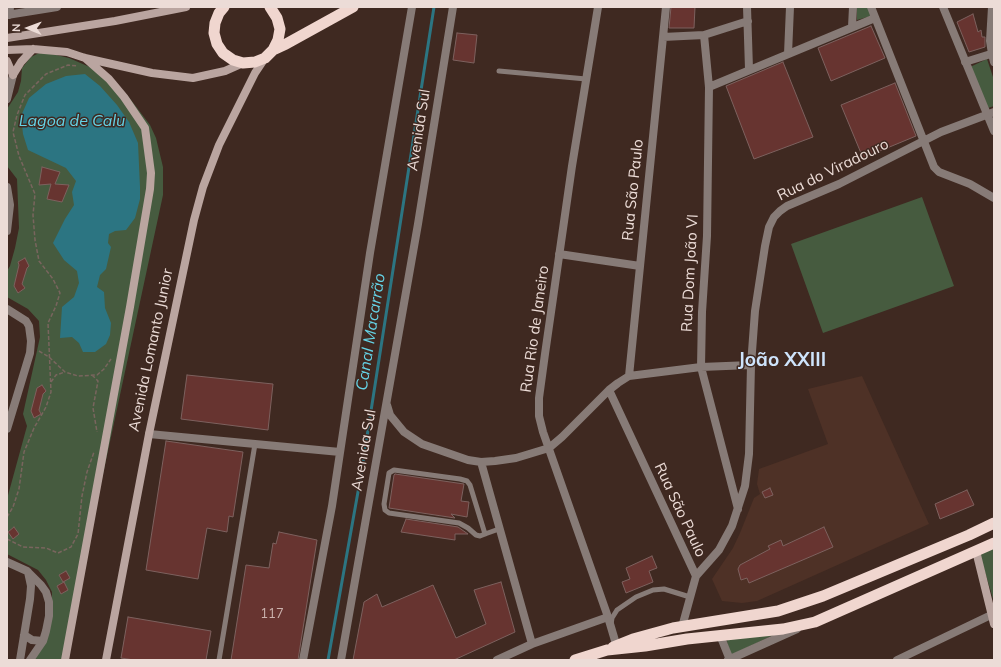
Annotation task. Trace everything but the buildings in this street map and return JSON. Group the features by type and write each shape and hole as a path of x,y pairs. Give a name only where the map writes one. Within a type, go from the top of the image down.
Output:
{"highway":[{"path":"224,7 219,13 215,23 214,33 217,44 223,53 232,60 243,63 254,62 353,7"},
{"path":"269,54 278,40 280,29 277,18 270,7"},
{"path":"575,660 639,637 682,627 778,611 823,596 969,535 994,523"},
{"path":"612,647 620,650 671,641 783,629 815,622 994,542"}],"main road":[{"path":"7,38 115,21 186,7"},
{"path":"7,50 33,49 67,52 113,84 145,128 151,172 150,189 130,307 65,660"},
{"path":"13,76 21,62 33,49"},
{"name":"Avenida Lomanto Junior","path":"106,660 149,434 189,240 203,187 219,145 255,73 269,54"},
{"path":"7,61 13,76"},
{"path":"82,62 193,78 225,71 243,63"},
{"path":"976,551 994,624"}],"street":[{"path":"9,12 57,7"},
{"name":"Avenida Sul","path":"303,660 332,506 370,253 412,7"},
{"name":"Avenida Sul","path":"341,660 418,224 453,7"},
{"name":"Rua Rio de Janeiro","path":"598,7 559,254 539,398 539,416 611,626 612,647"},
{"name":"Rua São Paulo","path":"629,376 666,7"},
{"path":"747,7 749,69"},
{"path":"788,54 790,7"},
{"path":"852,27 853,7"},
{"path":"871,7 934,167 939,172 970,184 994,198"},
{"path":"943,7 965,62 990,114 994,131"},
{"path":"965,62 993,56 990,41 992,7"},
{"path":"709,87 749,69 875,18"},
{"path":"663,37 704,35 748,21"},
{"name":"Rua Dom João VI","path":"704,35 709,87 707,236 702,312 701,367 738,509"},
{"path":"7,99 13,76"},
{"name":"Rua do Viradouro","path":"682,627 696,576 719,550 732,526 745,486 749,454 751,365 755,311 765,246 769,228 774,217 787,206 839,184 941,132 990,114"},
{"path":"7,187 9,205 7,231"},
{"path":"559,254 640,266"},
{"path":"7,309 26,321 31,334 30,353 7,429"},
{"path":"386,404 390,415 404,432 422,444 451,455 481,462 494,461 516,458 549,448 609,390 629,376 701,367 751,365"},
{"name":"Rua São Paulo","path":"609,390 696,576"},
{"path":"149,434 340,452"},
{"path":"481,462 532,644"},
{"path":"7,562 27,571 33,581 41,585 46,592 49,602 49,616 43,641 30,660"},
{"path":"20,660 33,581"},
{"path":"897,660 991,615"},
{"path":"497,660 532,644 608,617"},
{"path":"720,635 729,660 815,622"},
{"path":"24,635 36,641 43,641"}],"lane":[{"path":"499,71 586,79"},
{"path":"219,660 255,444"},
{"path":"485,534 470,485 467,481 394,470 389,473 384,504 385,510 389,513 459,523 476,535 480,536 499,529"},
{"path":"611,626 612,618 617,610 636,597 653,590 664,589 690,597"}],"path":[{"path":"7,517 13,507 19,489 24,452 34,428 46,407 51,392 48,323 60,293 53,279 39,261 34,240 33,215 35,194 19,156 13,132 16,115 25,95 46,74 68,65 82,62"},
{"path":"31,346 49,357 65,372 78,376 97,375 104,369 114,355"},
{"path":"50,382 56,375 65,372"},
{"path":"92,375 98,382 93,408 98,434"},
{"path":"7,539 23,547 46,548 58,553 71,547 78,534 82,496 87,472 95,446"}],"shaded area":[{"path":"862,376 929,524 757,601 742,603 722,601 712,579 733,548 754,498 760,494 757,484 759,469 828,444 808,389"}],"green space":[{"path":"857,7 868,7 871,16 857,20"},
{"path":"39,53 48,53 69,58 92,68 128,96 150,125 156,138 163,167 163,195 63,660 33,660 52,613 52,592 46,580 38,570 7,554 7,499 27,426 23,414 40,337 39,321 28,309 7,297 7,271 10,266 19,228 17,179 7,166 7,109 18,92 22,68 31,57"},
{"path":"987,59 994,80 994,106 988,108 970,67"},
{"path":"922,197 954,286 823,333 791,244"},
{"path":"994,544 994,602 979,552"},
{"path":"778,633 731,655 727,642 728,638"}],"water":[{"name":"Lagoa de Calu","path":"85,74 100,86 117,105 129,122 138,143 140,187 140,199 135,218 126,230 115,231 109,234 108,243 111,247 106,269 100,275 97,287 104,292 105,308 111,323 110,335 106,344 95,352 83,352 79,343 72,337 60,338 62,307 74,297 79,283 77,271 64,260 53,243 74,205 72,192 76,181 66,168 28,150 23,134 21,116 29,98 46,84 66,76"}],"waterway":[{"name":"Canal Macarrão","path":"328,660 361,475 434,7"}],"district":[{"name":"João XXIII","path":"782,360"}]}
